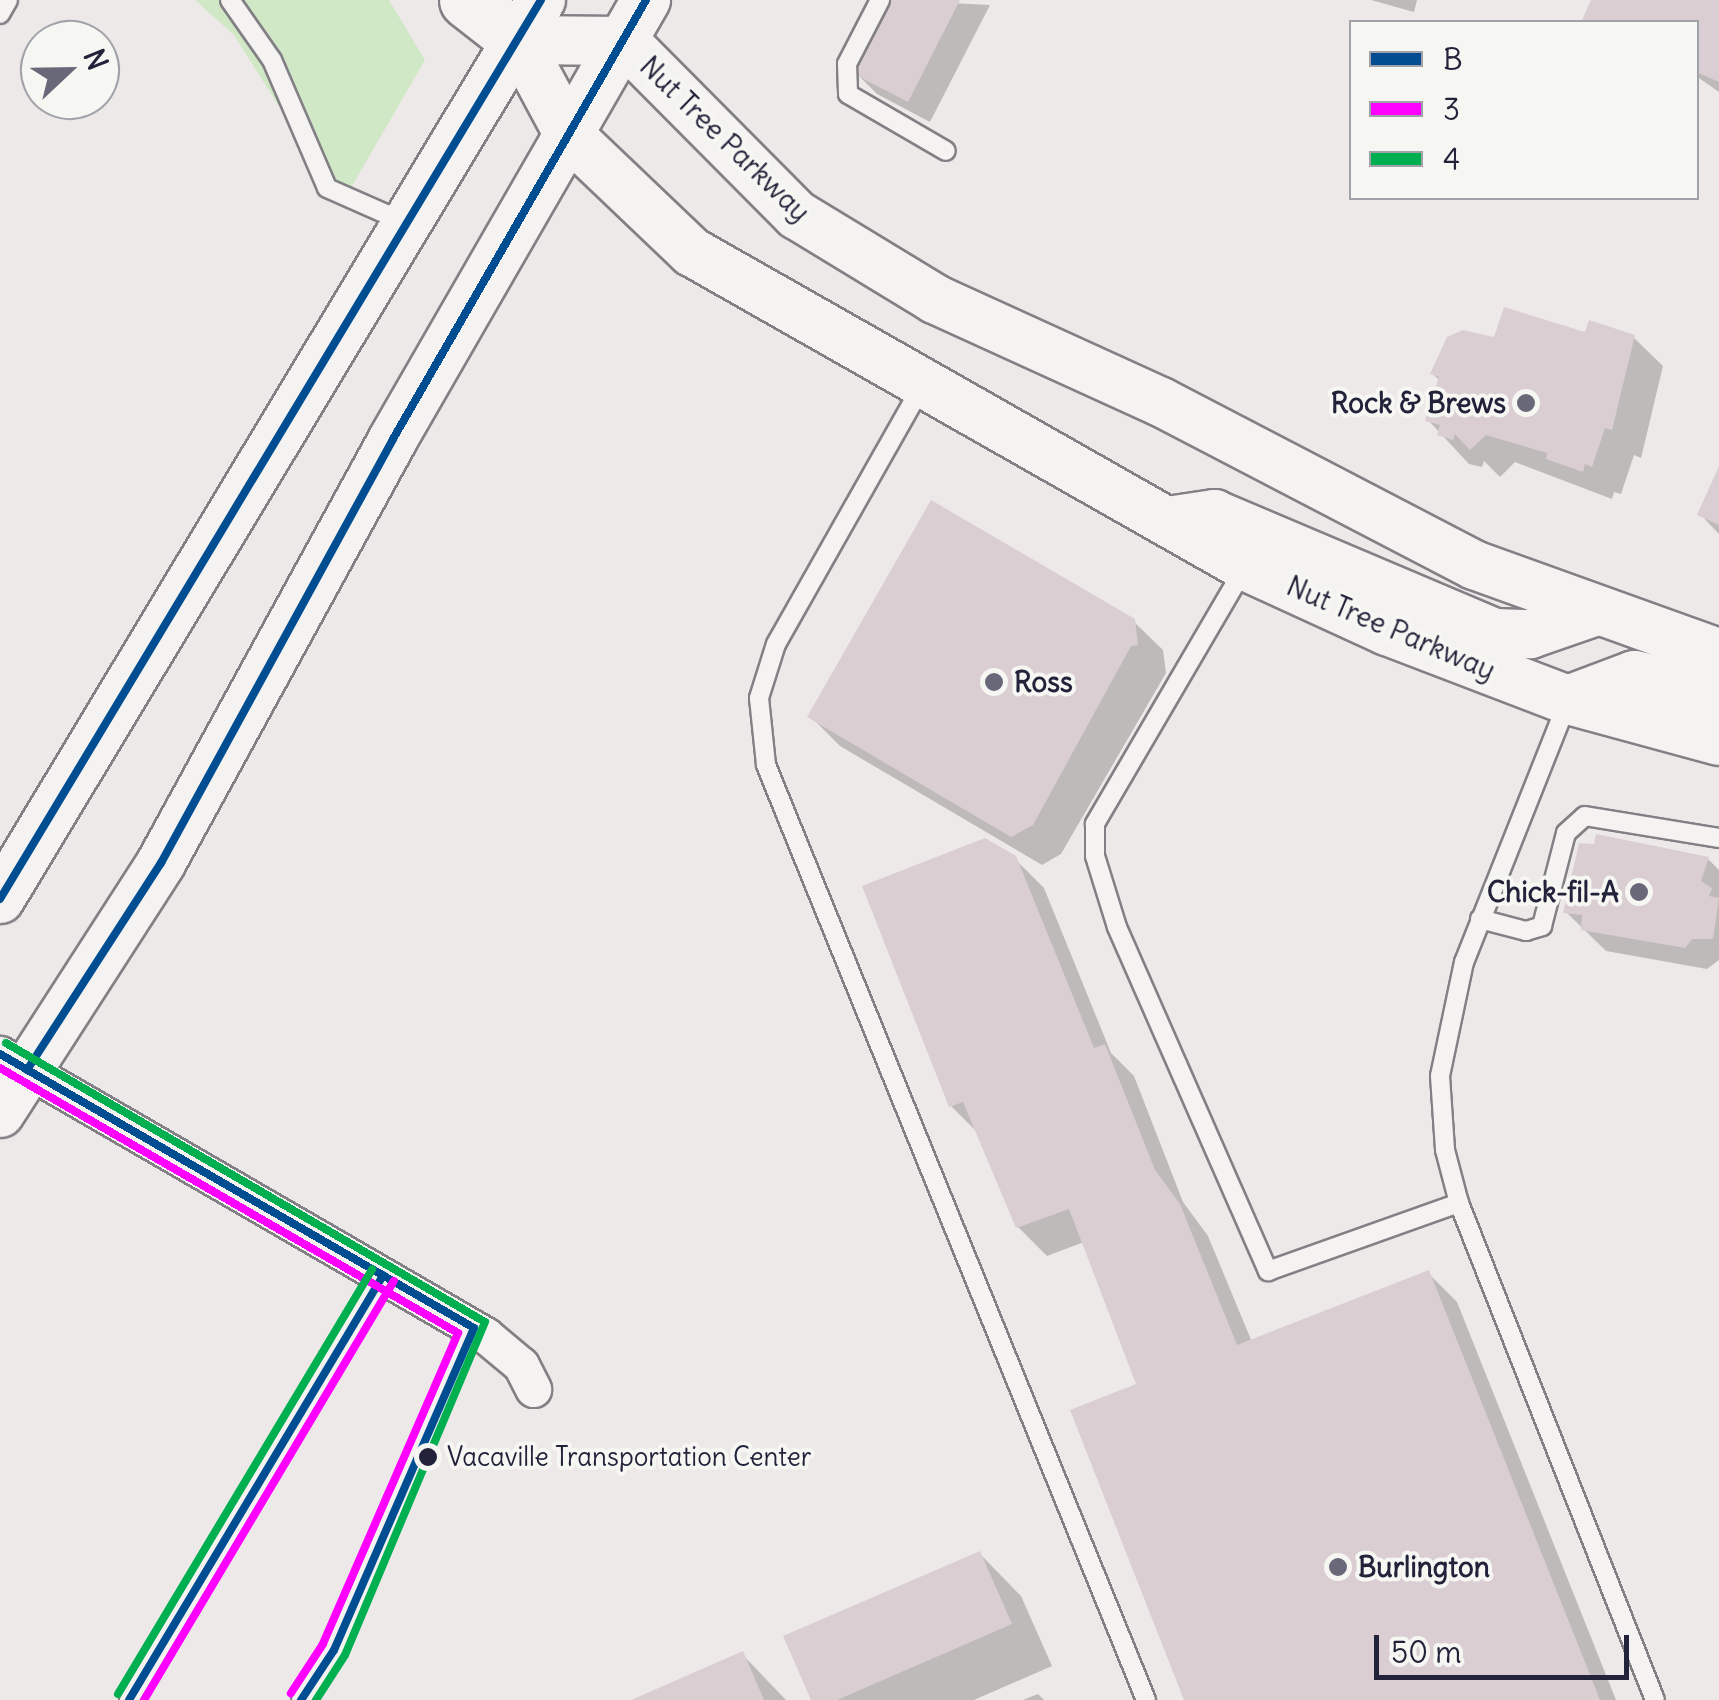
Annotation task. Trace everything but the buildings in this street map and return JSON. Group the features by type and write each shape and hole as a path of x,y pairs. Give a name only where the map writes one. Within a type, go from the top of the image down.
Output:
{"highway":[{"path":"467,0 530,20"}],"main road":[{"path":"0,1114 13,1062 161,862 646,0"},
{"path":"0,899 404,222 530,20"},
{"name":"Nut Tree Parkway","path":"530,20 624,41 797,215 935,299 1162,402 1474,566 1594,612 1719,653"},
{"name":"Nut Tree Parkway","path":"530,20 569,135 692,252 1245,566 1387,631 1568,700 1719,742"},
{"path":"1164,521 1214,514 1495,634 1530,634 1594,612"},
{"path":"1568,700 1634,675 1719,693"}],"street":[{"path":"13,1062 474,1328 522,1365 532,1389"}],"lane":[{"path":"0,14 8,0"},
{"path":"230,0 272,60 327,188 404,222"},
{"path":"880,0 846,64 848,94 946,151"},
{"path":"923,384 776,644 759,698 766,765 1146,1700"},
{"path":"1245,566 1095,824 1095,856 1117,927 1268,1271 1459,1203"},
{"path":"1568,700 1464,962 1440,1076 1444,1150 1459,1203 1655,1700"},
{"path":"1480,920 1526,931 1542,926 1566,833 1585,816 1719,838"},
{"path":"129,1700 383,1275"},
{"path":"301,1700 334,1650 474,1328"}],"green space":[{"path":"195,0 389,0 425,60 341,205 234,35"}],"transit line":[{"name":"B","path":"0,899 541,0"},
{"name":"B","path":"27,1070 161,863 393,439 646,0"},
{"name":"4","path":"6,1043 485,1322 345,1655 316,1700"},
{"name":"B","path":"0,1054 474,1328 334,1650 301,1700"},
{"name":"3","path":"0,1068 458,1333 323,1644 291,1693"},
{"name":"4","path":"118,1694 372,1269"},
{"name":"B","path":"129,1700 383,1275"},
{"name":"3","path":"144,1700 394,1281"}],"place":[{"name":"Rock & Brews","path":"1526,403"},
{"name":"Ross","path":"994,682"},
{"name":"Chick-fil-A","path":"1639,892"},
{"name":"Vacaville Transportation Center","path":"428,1457"},
{"name":"Burlington","path":"1338,1567"}]}
